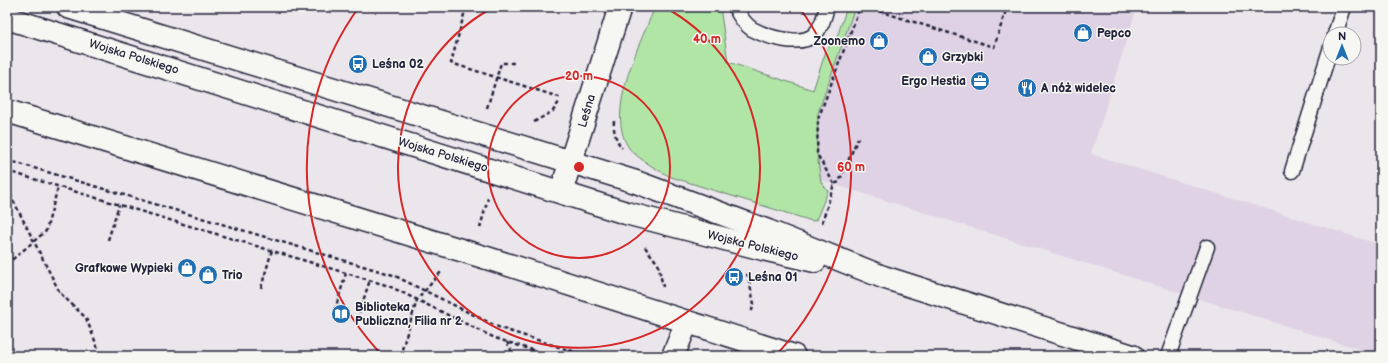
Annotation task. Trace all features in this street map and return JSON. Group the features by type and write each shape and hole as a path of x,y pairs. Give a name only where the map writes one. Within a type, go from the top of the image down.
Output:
{"main road":[{"name":"Wojska Polskiego","path":"68,7 636,182 768,231 883,277 1132,356"},
{"name":"Leśna","path":"561,192 620,7"},
{"name":"Wojska Polskiego","path":"7,18 626,213 763,250 883,277"},
{"path":"7,111 660,312 794,356"},
{"path":"673,356 687,322"}],"lane":[{"path":"735,7 740,17 751,28 790,41 802,41 813,36 821,26 827,7"},
{"path":"1338,26 1344,7"},
{"path":"1292,171 1325,66"},
{"path":"1168,356 1207,248"}],"path":[{"path":"466,7 451,63 562,98"},
{"path":"834,184 817,154 818,119 860,7"},
{"path":"866,7 994,47 1007,7"},
{"path":"489,99 501,63 516,63"},
{"path":"529,123 535,122 553,111 565,94"},
{"path":"614,120 613,127 618,142 640,170 636,182"},
{"path":"823,219 834,184 838,182 858,138"},
{"path":"7,160 393,275 500,328 587,356"},
{"path":"400,356 417,300 460,250 479,232 488,197 479,181 483,167"},
{"path":"7,172 389,286 495,338 552,356"},
{"path":"7,264 46,231 58,187"},
{"path":"7,188 60,293 86,318 101,356"},
{"path":"7,202 10,194"},
{"path":"108,240 119,205"},
{"path":"641,244 647,248 658,264 665,294 660,312"},
{"path":"260,288 272,250"},
{"path":"341,314 336,310 346,273"},
{"path":"742,339 754,304 748,275"},
{"path":"357,319 370,280"},
{"path":"507,342 514,356"}],"shaded area":[{"path":"853,7 1137,7 1091,154 1381,245 1381,356 798,173"}],"green space":[{"path":"655,7 720,7 728,62 813,90 826,51 837,37 847,7 855,7 818,113 817,154 821,182 828,191 816,220 812,221 671,177 642,160 629,148 622,133 621,116 623,97 627,77"}],"place":[{"name":"Pepco","path":"1083,33"},
{"name":"Zoonemo","path":"879,41"},
{"name":"Grzybki","path":"928,57"},
{"name":"Leśna 02","path":"358,64"},
{"name":"Ergo Hestia","path":"980,81"},
{"name":"A nóż widelec","path":"1027,88"},
{"name":"Grafkowe Wypieki","path":"187,268"},
{"name":"Trio","path":"208,275"},
{"name":"Leśna 01","path":"734,277"},
{"name":"Biblioteka Publiczna, Filia nr 2","path":"341,314"}]}
